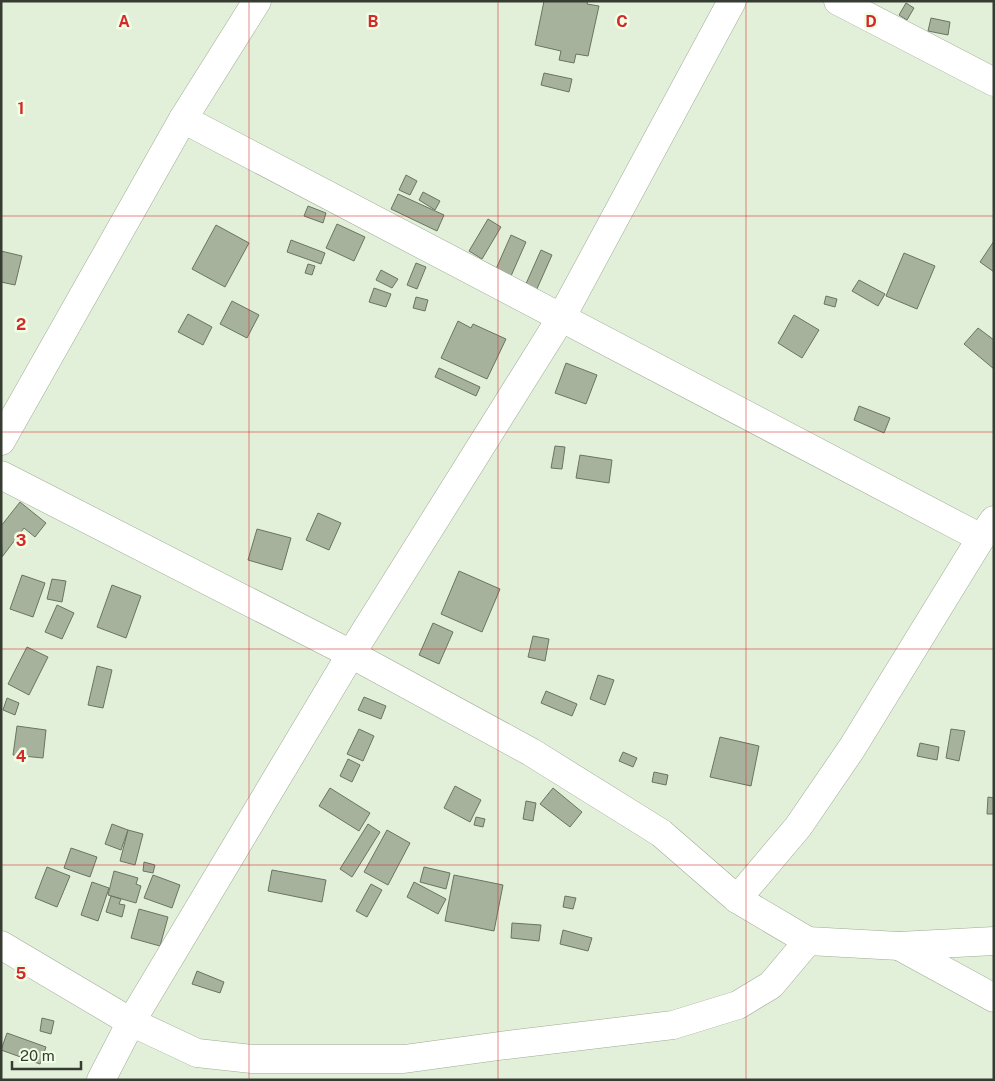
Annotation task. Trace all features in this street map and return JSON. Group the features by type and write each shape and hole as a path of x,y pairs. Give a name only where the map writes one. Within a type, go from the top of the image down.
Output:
{"street":[{"path":"1,441 182,119 257,1"},
{"path":"101,1080 131,1022 351,654 562,318 732,1"},
{"path":"838,1 994,82"},
{"path":"182,119 562,318 987,529 852,748 798,827 737,899"},
{"path":"1,475 351,654 531,752 661,833 737,899 808,940 899,946 994,941"},
{"path":"1,945 131,1022 197,1053 252,1059 404,1059 673,1025 738,1005 771,985 808,940"},
{"path":"899,946 994,998"}],"building":[{"path":"544,1 588,1 587,4 599,6 588,56 576,54 574,63 559,60 561,51 535,45"},
{"path":"906,3 914,8 907,20 899,15"},
{"path":"931,18 950,22 948,35 928,31"},
{"path":"544,73 572,79 569,92 541,85"},
{"path":"406,175 417,181 410,195 399,190"},
{"path":"423,192 440,201 435,210 419,200"},
{"path":"398,194 444,215 437,231 391,209"},
{"path":"308,206 326,213 323,223 304,216"},
{"path":"488,219 501,227 482,259 469,251"},
{"path":"337,224 365,237 354,261 326,248"},
{"path":"216,225 249,243 225,287 192,269"},
{"path":"511,235 526,242 511,276 496,269"},
{"path":"291,240 325,253 321,264 287,252"},
{"path":"994,241 994,272 980,262"},
{"path":"541,250 552,255 536,291 525,286"},
{"path":"1,251 22,256 15,285 1,282"},
{"path":"904,253 935,266 917,309 886,296"},
{"path":"416,263 426,267 417,289 407,285"},
{"path":"308,264 315,266 312,275 305,273"},
{"path":"381,270 398,279 392,288 376,280"},
{"path":"859,280 885,294 878,306 852,291"},
{"path":"374,288 391,294 386,307 369,302"},
{"path":"826,296 837,299 835,307 824,304"},
{"path":"416,297 428,300 425,311 413,308"},
{"path":"232,301 259,315 247,338 220,324"},
{"path":"188,314 212,327 203,345 178,332"},
{"path":"794,315 819,330 802,358 778,343"},
{"path":"458,321 471,328 473,324 506,339 487,379 441,358"},
{"path":"978,328 994,340 994,369 964,344"},
{"path":"566,363 597,375 586,404 555,393"},
{"path":"439,368 480,387 476,396 435,377"},
{"path":"859,406 890,418 884,433 854,420"},
{"path":"555,446 565,447 562,469 551,468"},
{"path":"580,455 612,460 609,483 576,478"},
{"path":"20,502 46,523 35,537 24,528 2,557 1,526"},
{"path":"318,513 341,523 329,550 306,540"},
{"path":"257,529 291,538 282,570 248,560"},
{"path":"459,571 500,589 482,632 441,614"},
{"path":"22,575 45,583 33,617 10,609"},
{"path":"52,579 66,581 62,602 47,599"},
{"path":"112,585 141,596 126,638 97,627"},
{"path":"57,605 74,613 62,639 45,632"},
{"path":"433,623 453,632 439,664 419,655"},
{"path":"533,636 549,639 545,661 528,657"},
{"path":"27,647 48,657 29,695 8,684"},
{"path":"97,666 112,670 103,708 88,705"},
{"path":"598,675 614,680 605,705 590,699"},
{"path":"546,691 577,704 572,716 541,703"},
{"path":"364,697 386,706 381,719 358,710"},
{"path":"7,698 19,703 15,715 3,710"},
{"path":"17,726 46,730 43,758 13,755"},
{"path":"359,729 374,736 363,761 347,754"},
{"path":"951,729 965,731 959,761 946,758"},
{"path":"720,737 759,746 751,786 710,777"},
{"path":"920,743 939,747 937,760 917,756"},
{"path":"623,752 637,758 633,767 619,761"},
{"path":"348,759 360,765 352,782 340,776"},
{"path":"654,772 668,775 666,785 652,782"},
{"path":"455,786 481,800 470,822 444,808"},
{"path":"330,788 370,813 359,831 319,806"},
{"path":"553,788 582,812 570,827 540,804"},
{"path":"988,797 994,798 994,814 987,814"},
{"path":"526,801 536,803 533,821 523,819"},
{"path":"476,817 485,819 483,827 474,825"},
{"path":"112,824 128,830 121,850 105,844"},
{"path":"368,824 380,832 352,877 340,869"},
{"path":"128,830 143,834 135,865 120,861"},
{"path":"387,830 410,843 388,885 364,872"},
{"path":"71,848 97,857 90,877 64,868"},
{"path":"144,862 155,865 153,873 143,871"},
{"path":"47,867 70,876 57,907 35,898"},
{"path":"424,867 450,873 446,889 420,882"},
{"path":"272,870 326,880 322,902 268,891"},
{"path":"114,871 138,878 136,884 141,886 136,903 108,895"},
{"path":"153,875 180,885 172,908 144,898"},
{"path":"454,875 503,885 494,931 445,921"},
{"path":"92,882 109,888 98,921 81,915"},
{"path":"414,882 446,899 438,914 407,897"},
{"path":"371,884 382,890 367,917 356,911"},
{"path":"111,896 121,899 119,904 125,905 122,917 106,912"},
{"path":"565,896 576,898 573,909 563,907"},
{"path":"139,909 168,917 160,946 131,938"},
{"path":"512,923 541,925 539,941 511,938"},
{"path":"563,930 592,938 588,951 560,944"},
{"path":"197,971 224,982 220,993 192,984"},
{"path":"42,1018 54,1021 51,1034 40,1031"},
{"path":"7,1033 46,1047 40,1064 1,1050"}]}
